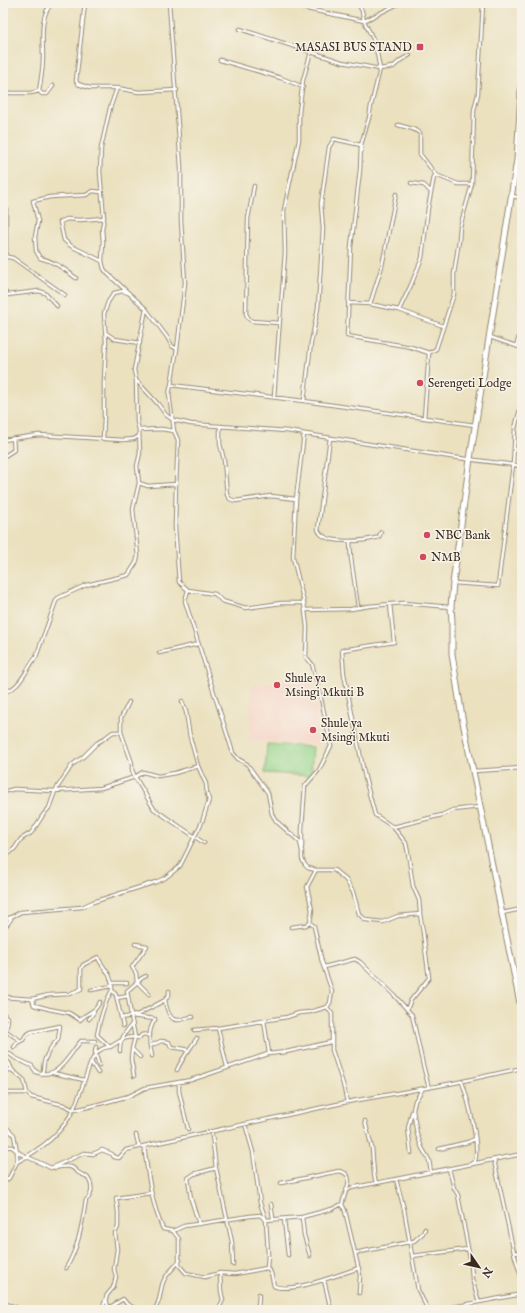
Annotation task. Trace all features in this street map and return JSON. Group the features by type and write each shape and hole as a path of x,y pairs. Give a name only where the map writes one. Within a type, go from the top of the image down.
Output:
{"highway":[{"path":"522,74 520,160 512,196 470,459 452,583 451,607 454,665 462,717 522,1013"}],"street":[{"path":"40,91 43,57 43,30 46,10 53,3"},
{"path":"73,3 85,4 76,81 78,84 90,88 118,88 139,92 176,90"},
{"path":"169,3 181,167 181,220 185,283 177,349 169,394 174,431 178,440 175,527 179,582 188,590 215,594 222,600 246,608 281,603 304,602"},
{"path":"279,3 364,22 400,3"},
{"path":"358,3 362,11 364,22 375,43 380,68 362,145 351,247 347,336 411,347 430,353"},
{"path":"430,353 436,349 454,294 454,274 460,227 472,184 474,110 478,94 483,3"},
{"path":"240,29 342,62 380,68 393,67 410,55"},
{"path":"274,397 285,253 284,210 299,140 299,114 303,80 311,52"},
{"path":"220,60 281,78 303,87"},
{"path":"3,86 7,93 31,93 40,91 42,94 47,94 53,86"},
{"path":"118,88 110,108 101,148 100,172 104,218 102,229 104,241 102,261 104,269 108,274 146,309 172,346 177,349"},
{"path":"398,125 413,129 420,133 420,154 436,175 458,184 472,184"},
{"path":"304,400 311,343 318,308 323,230 321,204 329,147 334,139 362,145"},
{"path":"399,310 422,258 428,208 434,178 436,175"},
{"path":"411,183 424,185 432,192"},
{"path":"254,186 248,219 246,314 249,319 252,320 279,323"},
{"path":"76,278 48,260 40,258 36,251 35,237 38,221 33,201 50,197 86,195 93,191 102,192"},
{"path":"370,304 382,266 396,194"},
{"path":"512,196 522,198"},
{"path":"6,208 4,256 13,258 65,295"},
{"path":"102,261 71,246 64,240 60,222 67,219 80,220 104,218"},
{"path":"3,281 4,290 7,295 39,291 45,293 57,306"},
{"path":"102,438 106,342 104,314 108,302 114,293 123,291 129,293"},
{"path":"348,303 370,304 399,310 443,326"},
{"path":"3,692 13,689 18,685 29,665 36,657 58,598 86,585 128,575 136,563 138,556 133,509 139,483 137,466 140,453 138,436 139,430 137,422 135,363 146,309"},
{"path":"516,346 522,328"},
{"path":"106,332 115,339 140,343"},
{"path":"490,337 522,348"},
{"path":"424,418 430,353"},
{"path":"136,380 166,415 173,420 220,426 287,431 522,466"},
{"path":"171,385 304,400 476,425"},
{"path":"452,583 498,586 513,465 515,428 522,402"},
{"path":"220,426 220,444 224,460 226,495 230,499 235,501 271,496 296,500"},
{"path":"139,430 161,429 174,431"},
{"path":"304,434 296,500 293,557 304,602 308,642 306,657 312,664 319,688 331,746 319,770 305,786 302,829 302,859 308,868 316,870 334,870 346,880 353,892 360,914 366,920 383,922 406,914 420,914"},
{"path":"3,440 39,436 123,440 134,439 138,436"},
{"path":"3,457 14,450 13,438"},
{"path":"330,438 318,529 319,533 322,536 350,542 379,537 381,532"},
{"path":"139,483 148,486 176,484"},
{"path":"350,542 358,607"},
{"path":"188,590 185,601 233,753 238,759 247,764 268,793 272,814 276,821 300,842 302,850"},
{"path":"305,610 351,609 403,603 451,607"},
{"path":"390,604 394,642 342,650 344,674 365,778 375,815 393,827 406,843 413,886 418,900 429,978 411,1000 407,1009"},
{"path":"159,653 198,644"},
{"path":"3,921 21,912 82,907 165,878 180,866 195,837 209,800 206,784 198,766 188,731 186,712 182,701"},
{"path":"130,702 121,718 120,732 132,763 132,770 135,777 154,809 204,843"},
{"path":"3,859 15,848 21,839 31,833 34,829 49,808 55,791 72,765 97,743 113,732 120,732"},
{"path":"3,792 14,789 55,791 101,788 135,777 143,772 158,776 185,771 198,766"},
{"path":"473,771 522,768"},
{"path":"393,827 442,815 453,810 480,807"},
{"path":"310,923 312,910 308,887 316,870"},
{"path":"502,913 522,909"},
{"path":"3,930 13,917"},
{"path":"291,927 310,923"},
{"path":"194,1030 264,1021 327,1007 330,1003 332,991 324,967 314,926 310,923"},
{"path":"135,944 147,946 132,967 136,973 138,982 149,994"},
{"path":"3,997 32,999 49,995 69,994 77,991 81,989 81,969 83,965 98,957 109,975 112,990 101,1015 97,1035 110,1047"},
{"path":"324,967 354,959 360,962 412,1014 429,1088"},
{"path":"134,1076 131,1059 135,1037 127,991 146,976"},
{"path":"91,990 127,983"},
{"path":"112,990 117,998 123,1026"},
{"path":"121,1018 137,1015 165,1000 169,995 169,991"},
{"path":"117,998 128,996"},
{"path":"32,999 34,1005 69,1013 80,1020 86,1014 96,1010"},
{"path":"165,1000 167,1009 173,1019 177,1020 192,1017"},
{"path":"89,1018 96,1010 100,1002"},
{"path":"327,1007 332,1014 332,1050 347,1102"},
{"path":"3,1013 8,1019 6,1030 21,1041"},
{"path":"131,1016 156,1019 153,1020 150,1036 152,1056"},
{"path":"264,1021 270,1053"},
{"path":"120,1051 124,1034 132,1024"},
{"path":"14,1047 31,1032 60,1026 58,1040 53,1044 45,1058 42,1074"},
{"path":"218,1028 227,1067"},
{"path":"17,1162 27,1157 54,1137 74,1110 91,1062 101,1049 110,1047 123,1038 139,1038 144,1034 150,1036"},
{"path":"176,1070 184,1055 188,1052 197,1038"},
{"path":"53,1073 81,1041 95,1041"},
{"path":"150,1046 161,1041 169,1042 171,1047 185,1049 188,1052"},
{"path":"3,1058 9,1063 12,1070 24,1080 27,1093 31,1097 64,1105 74,1110 129,1096 145,1088 199,1078 270,1053 286,1052 332,1042"},
{"path":"96,1047 95,1052 99,1064"},
{"path":"3,1049 15,1058 32,1066 36,1072 42,1074 53,1073 84,1080"},
{"path":"132,1050 140,1057"},
{"path":"91,1062 98,1073"},
{"path":"51,1168 84,1152 93,1154 102,1150 112,1154 114,1157 119,1158 126,1150 139,1147 347,1102 462,1082 522,1068"},
{"path":"3,1070 12,1070"},
{"path":"179,1082 179,1091 188,1129"},
{"path":"462,1082 469,1104 476,1156 475,1161 470,1165"},
{"path":"410,1153 408,1128 414,1101 422,1089"},
{"path":"3,1095 6,1093 27,1093"},
{"path":"413,1110 417,1134 429,1160 431,1172"},
{"path":"365,1121 372,1148 376,1183"},
{"path":"3,1124 14,1135 17,1152 17,1162 8,1178 3,1183"},
{"path":"245,1124 252,1152 260,1203 266,1220 268,1268 271,1273 274,1286 277,1288 298,1286 324,1280 359,1268"},
{"path":"136,1135 139,1147"},
{"path":"212,1135 216,1168 232,1242 233,1265"},
{"path":"439,1149 468,1142 474,1139"},
{"path":"3,1146 10,1146 17,1152 51,1168 62,1166 72,1167 87,1177 92,1190 89,1198 86,1200 80,1234 74,1255 66,1268"},
{"path":"144,1146 151,1193 163,1229 173,1231 179,1228 199,1224 260,1215 266,1220"},
{"path":"346,1191 351,1188 448,1170 522,1154"},
{"path":"494,1160 514,1253 522,1280"},
{"path":"199,1224 191,1199 188,1178 194,1174 216,1168"},
{"path":"448,1170 458,1195 471,1264 472,1279 479,1302"},
{"path":"281,1183 339,1171 343,1172 348,1178 350,1184 342,1204 359,1268 360,1293"},
{"path":"396,1179 404,1209 418,1290 428,1310"},
{"path":"102,1310 106,1298 113,1288 116,1277 114,1269 117,1249 115,1233 118,1227 118,1212 116,1198 151,1193"},
{"path":"271,1204 273,1218"},
{"path":"266,1220 273,1218 284,1219 302,1217 332,1209 342,1204"},
{"path":"302,1217 304,1235 310,1256"},
{"path":"284,1219 288,1255"},
{"path":"355,1253 414,1241 423,1233 425,1229"},
{"path":"173,1231 179,1239 179,1266 186,1273 205,1277 220,1273 235,1274 268,1268"},
{"path":"412,1256 468,1249"},
{"path":"514,1253 522,1252"},
{"path":"154,1310 160,1303 164,1280 168,1272 180,1259"},
{"path":"213,1310 219,1310 223,1300 220,1273"},
{"path":"324,1280 331,1310"},
{"path":"258,1310 259,1294"},
{"path":"437,1310 522,1294"},
{"path":"106,1298 108,1307 123,1299 126,1304 138,1310"},
{"path":"3,1303 24,1310"},
{"path":"188,1310 194,1310"}],"shaded area":[{"path":"313,681 321,744 249,741 252,685"}],"green space":[{"path":"267,744 313,747 311,776 265,773"}],"place":[{"name":"MASASI BUS STAND","path":"420,47"},
{"name":"Serengeti Lodge","path":"420,383"},
{"name":"NBC Bank","path":"427,535"},
{"name":"NMB","path":"423,557"},
{"name":"Shule ya Msingi Mkuti B","path":"277,685"},
{"name":"Shule ya Msingi Mkuti","path":"313,730"}]}
